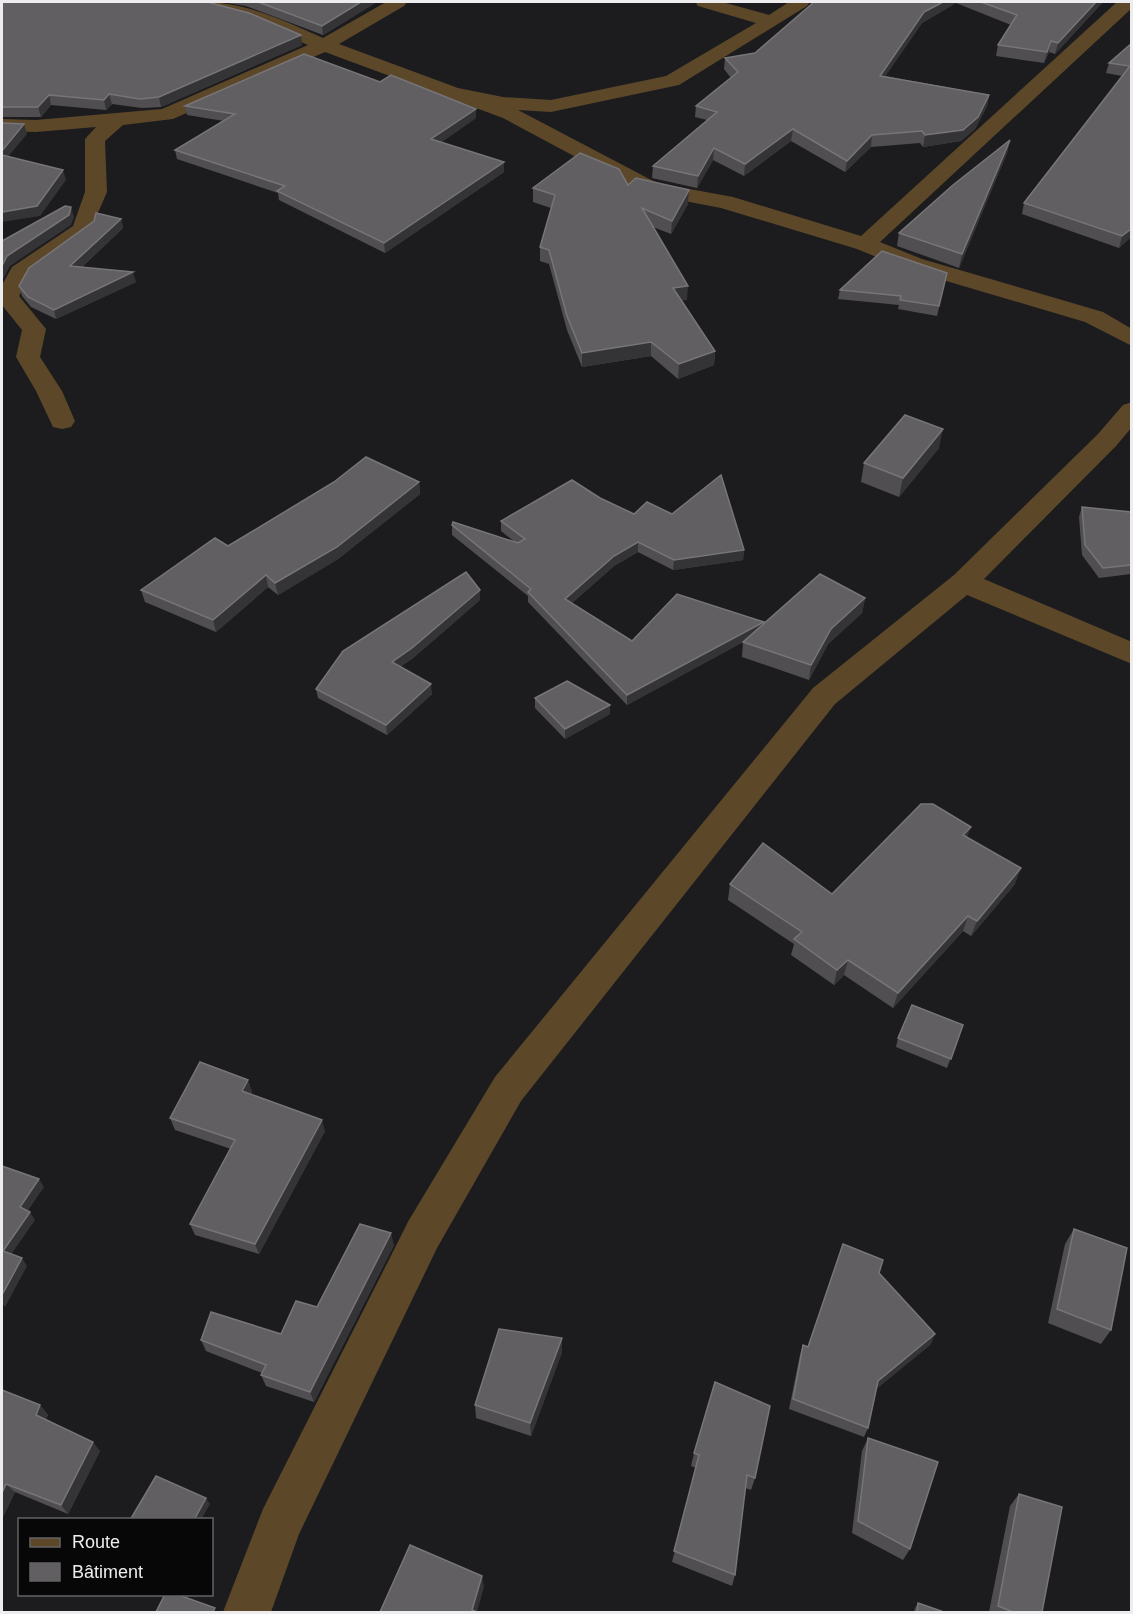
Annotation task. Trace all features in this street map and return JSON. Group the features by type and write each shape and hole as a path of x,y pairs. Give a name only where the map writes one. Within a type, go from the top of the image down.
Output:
{"street":[{"path":"205,2 258,16 324,45 520,119 651,188 724,202 865,244 914,264 1094,317 1131,339"},
{"path":"2,125 36,126 166,115 324,45 398,2"},
{"path":"704,2 769,21"},
{"path":"453,93 503,103 551,106 672,81 749,36 801,2"},
{"path":"865,244 963,151 1080,47 1124,3"},
{"path":"520,119 536,105"},
{"path":"62,422 49,391 28,357 34,329 7,297 20,272 84,229 86,215 96,192 95,139 116,120"},
{"path":"247,1612 279,1525 418,1244 508,1089 824,696 964,582 1107,440 1131,410"},
{"path":"964,582 1131,654"}],"building":[{"path":"2,2 207,2 249,13 301,35 159,97 140,99 109,94 104,100 49,95 38,107 2,107"},
{"path":"258,2 361,2 322,26"},
{"path":"814,2 943,2 924,12 880,76 989,95 978,117 963,130 925,135 922,131 872,135 847,161 793,129 745,164 714,148 698,176 653,166 717,112 696,106 738,72 725,58 755,53"},
{"path":"981,2 1096,2 1058,43 1051,41 1047,52 998,45 1017,15"},
{"path":"1131,44 1131,229 1122,236 1024,203 1130,66 1109,63"},
{"path":"304,54 380,82 391,75 476,109 431,139 504,162 384,243 277,191 285,186 175,150 235,114 185,106"},
{"path":"2,123 24,124 2,151"},
{"path":"1010,140 962,254 899,233 953,185"},
{"path":"580,153 619,169 628,185 636,178 689,190 672,221 642,208 688,286 673,288 715,351 679,364 651,342 582,353 567,316 549,250 540,247 555,195 533,188"},
{"path":"2,155 63,170 37,206 2,212"},
{"path":"65,206 71,207 69,215 7,256 2,266 2,241"},
{"path":"96,213 121,219 70,266 133,272 54,310 28,297 19,286 29,268 94,221"},
{"path":"882,251 947,273 939,306 900,300 901,296 840,290"},
{"path":"905,415 943,429 903,478 864,463"},
{"path":"366,457 419,482 337,547 275,583 266,575 213,620 141,590 215,538 228,546 334,482"},
{"path":"721,475 744,550 674,560 638,542 614,556 565,599 632,641 677,594 764,622 627,695 528,592 531,589 452,525 453,522 518,543 525,539 501,521 572,480 600,498 634,514 647,502 672,514"},
{"path":"1082,507 1131,512 1131,565 1103,568 1085,545"},
{"path":"466,572 480,590 412,648 392,662 431,684 386,725 316,689 343,651"},
{"path":"820,574 865,598 831,629 811,665 743,642"},
{"path":"567,681 610,705 565,729 535,698"},
{"path":"921,804 933,804 971,827 963,835 1021,868 977,921 968,916 898,993 848,960 837,970 794,939 802,932 730,884 763,843 832,894"},
{"path":"912,1005 963,1025 951,1059 898,1038"},
{"path":"200,1062 248,1080 242,1091 322,1120 255,1244 190,1224 235,1140 170,1118"},
{"path":"2,1166 39,1179 20,1207 30,1212 3,1251 22,1258 2,1295"},
{"path":"360,1224 391,1233 310,1392 261,1375 266,1365 201,1340 211,1312 281,1334 296,1301 317,1307"},
{"path":"1074,1229 1127,1248 1111,1330 1057,1309"},
{"path":"843,1244 883,1260 879,1273 935,1334 878,1381 868,1428 793,1399 803,1345 808,1347"},
{"path":"499,1329 562,1338 530,1423 475,1405"},
{"path":"715,1382 770,1406 755,1478 747,1475 735,1575 674,1551 699,1455 694,1453"},
{"path":"2,1390 40,1405 36,1415 93,1442 61,1505 6,1484 2,1493"},
{"path":"868,1438 938,1462 910,1549 858,1521"},
{"path":"156,1476 206,1498 195,1518 131,1518"},
{"path":"1019,1494 1062,1507 1042,1612 1013,1612 998,1606"},
{"path":"410,1545 482,1576 472,1610 477,1612 380,1612"},
{"path":"164,1596 182,1596 215,1608 213,1612 156,1612"},
{"path":"918,1603 944,1612 917,1612"}]}
